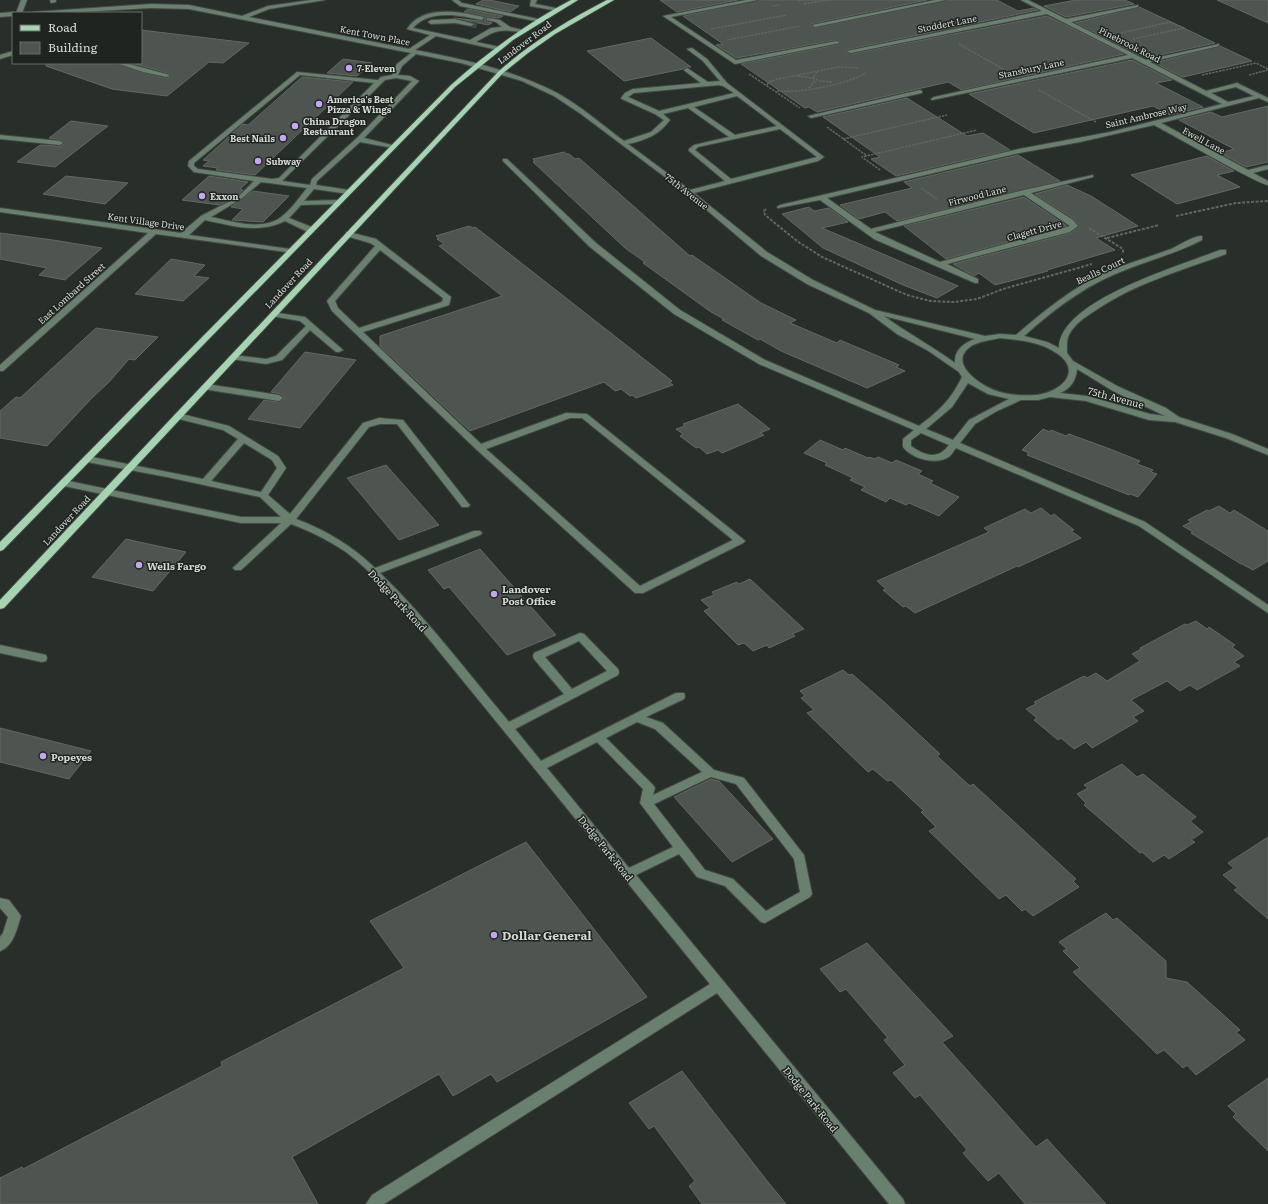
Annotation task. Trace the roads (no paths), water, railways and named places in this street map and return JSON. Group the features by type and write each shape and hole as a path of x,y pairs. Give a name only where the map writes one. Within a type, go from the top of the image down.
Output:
{"main road":[{"name":"Landover Road","path":"0,548 453,86 476,65 522,31 575,0"},
{"name":"Landover Road","path":"0,606 501,72 552,34 611,0"}],"street":[{"path":"18,12 24,0"},
{"path":"130,12 165,0"},
{"path":"244,17 268,8 322,0"},
{"path":"455,0 460,4 540,20"},
{"path":"534,0 532,5 558,9"},
{"path":"755,0 666,16 735,62 837,43"},
{"path":"815,25 943,0"},
{"name":"Pinebrook Road","path":"1024,0 1227,104"},
{"path":"51,12 150,6"},
{"name":"Kent Town Place","path":"150,6 189,7 244,17 476,65 501,72"},
{"path":"1066,21 1136,6"},
{"path":"81,10 86,12"},
{"name":"Stoddert Lane","path":"850,51 1047,12"},
{"path":"410,28 412,24 430,15 446,13 481,18"},
{"path":"0,15 12,14"},
{"path":"488,19 498,21 508,28"},
{"path":"410,28 427,22 440,20 471,24"},
{"path":"483,27 493,29 508,28 522,31"},
{"path":"410,28 498,48"},
{"path":"471,42 493,29"},
{"path":"395,76 399,65 412,52 436,34"},
{"path":"1145,62 1217,46"},
{"path":"689,192 816,160 821,157 739,94 722,83 705,60 690,49"},
{"path":"0,57 12,53"},
{"name":"Stansbury Lane","path":"934,99 1133,56"},
{"path":"122,64 146,71 168,75"},
{"path":"687,70 707,84"},
{"name":"75th Avenue","path":"501,72 524,80 556,96 584,113 689,192 764,254 810,282 872,311 958,334 983,338 1000,336 1035,340 1050,346 1063,354 1072,363 1116,389 1163,410 1176,419"},
{"path":"349,192 196,171 191,166 191,162 300,73 379,82"},
{"path":"204,218 258,227 272,225 284,218 313,186 314,180 360,138 416,81 410,78 395,76 383,78 281,179 271,182"},
{"path":"622,143 647,137 663,127 667,120 660,113 632,103 624,98 627,94 633,91 722,83"},
{"path":"1204,92 1237,85 1268,100"},
{"path":"811,116 920,92"},
{"path":"660,113 739,94"},
{"name":"Saint Ambrose Way","path":"780,207 1019,151 1154,122 1260,96"},
{"path":"689,106 735,138"},
{"name":"Ewell Lane","path":"1154,122 1266,183"},
{"path":"730,182 691,150 696,146 782,127"},
{"path":"0,136 60,143"},
{"path":"360,138 363,141 393,146"},
{"path":"505,160 593,246 677,312 762,362 921,428 1142,524 1268,610"},
{"path":"1246,172 1268,167"},
{"name":"Firwood Lane","path":"868,232 1091,176"},
{"path":"241,197 259,180"},
{"name":"Clagett Drive","path":"940,264 1067,230 1074,226 1024,192"},
{"path":"822,198 868,232 974,281"},
{"path":"184,235 204,218 234,201"},
{"path":"298,203 338,202"},
{"name":"Kent Village Drive","path":"0,210 290,251"},
{"path":"284,218 311,230"},
{"name":"East Lombard Street","path":"0,369 155,231"},
{"path":"349,234 373,241 447,297 446,303 358,332"},
{"name":"Bealls Court","path":"1018,337 1065,299 1089,284 1119,270 1175,250 1199,238"},
{"path":"379,246 332,301 335,310 480,448 639,591 740,541 584,416 570,415 480,448"},
{"path":"1063,354 1064,336 1068,330 1082,316 1109,297 1140,282 1223,252"},
{"name":"75th Avenue","path":"872,311 900,332 930,348 960,370 966,378"},
{"path":"274,314 302,319 339,350"},
{"path":"233,358 266,362 279,358 310,326"},
{"path":"960,370 958,360 961,351 970,344 983,338"},
{"path":"1018,398 994,409 972,422 954,443 947,454 936,458 918,455 907,448 907,439 940,415 952,403 962,389 966,378 988,391 1018,398 1030,398 1051,395 1064,389 1072,382 1074,373 1072,363"},
{"path":"206,386 279,398"},
{"name":"75th Avenue","path":"1051,395 1087,399 1149,417 1176,419 1229,436 1268,452"},
{"path":"87,459 263,495 282,468 275,458 226,428 178,416"},
{"path":"238,568 290,520 366,425 380,422 400,422 465,505"},
{"path":"205,482 242,439"},
{"name":"Dodge Park Road","path":"64,483 241,520 290,520 311,528 343,547 362,561 411,612 898,1204"},
{"name":"Dodge Park Road","path":"263,495 290,520"},
{"path":"374,572 478,533"},
{"path":"507,728 572,695 614,672 580,636 538,656 572,695"},
{"path":"0,649 42,658"},
{"path":"539,767 680,696"},
{"path":"599,737 649,788 646,802 701,874 729,882 765,918 806,894 800,858 740,781 710,773 659,726 636,718"},
{"path":"646,802 710,773"},
{"path":"627,874 681,848"},
{"path":"0,902 5,904 15,916 9,935 0,946"},
{"path":"373,1204 390,1191 718,986"}],"tunnel":[{"path":"471,24 478,26"}],"place":[{"name":"7-Eleven","path":"349,68"},
{"name":"America's Best Pizza & Wings","path":"319,104"},
{"name":"China Dragon Restaurant","path":"295,126"},
{"name":"Best Nails","path":"283,138"},
{"name":"Subway","path":"258,161"},
{"name":"Exxon","path":"202,196"},
{"name":"Wells Fargo","path":"139,565"},
{"name":"Landover Post Office","path":"494,594"},
{"name":"Popeyes","path":"43,756"},
{"name":"Dollar General","path":"494,935"}]}
